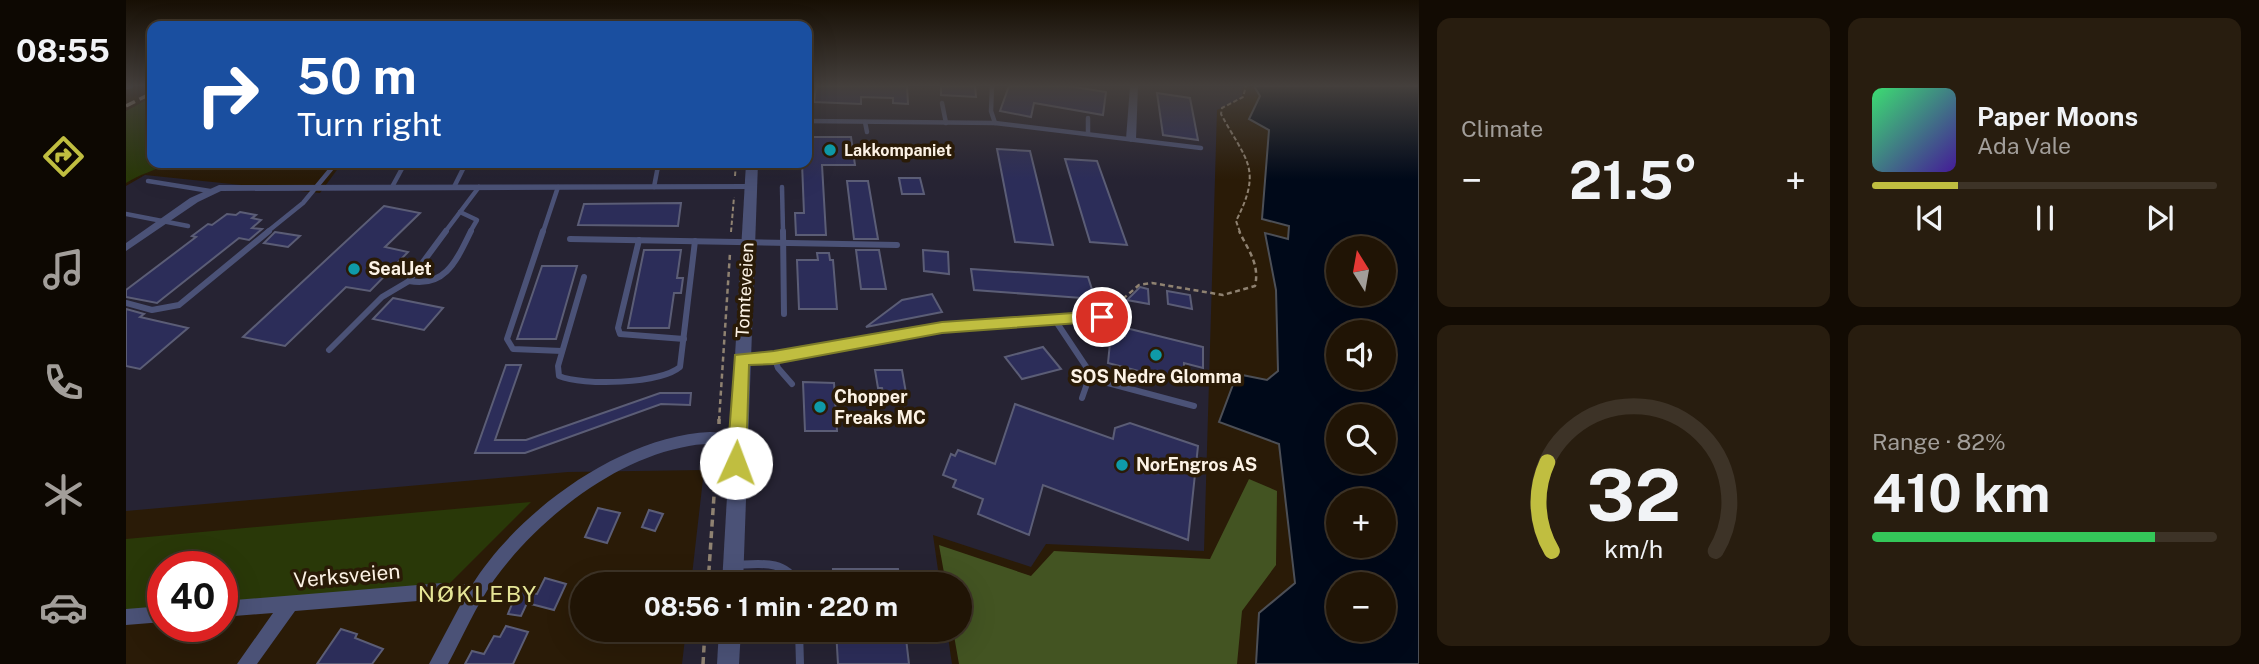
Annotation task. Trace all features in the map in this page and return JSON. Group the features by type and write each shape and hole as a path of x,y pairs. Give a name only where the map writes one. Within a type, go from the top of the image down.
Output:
{"street":[{"path":"1132,139 1133,117"},
{"name":"Tomteveien","path":"733,572 741,360 739,241 743,187 750,168"},
{"path":"126,248 210,191 232,188 743,187"},
{"path":"741,360 774,358 930,329 1102,317"},
{"path":"438,664 475,593 507,549 529,528 600,476 662,448 685,440 737,438"},
{"name":"Verksveien","path":"238,608 442,591 475,593"},
{"path":"246,664 292,603"},
{"path":"126,617 147,615"},
{"path":"728,664 729,642"}],"lane":[{"path":"876,117 876,122"},
{"path":"945,117 946,123"},
{"path":"993,117 995,123"},
{"path":"1087,118 1088,133"},
{"path":"812,121 995,123 1201,148"},
{"path":"865,122 867,132"},
{"path":"126,303 152,310 179,305 303,202 332,168"},
{"path":"391,187 402,168"},
{"path":"454,187 464,168"},
{"path":"654,187 658,168"},
{"path":"148,181 210,191"},
{"path":"329,350 382,297 408,281 479,187"},
{"path":"558,187 507,339 513,349 562,351"},
{"path":"782,187 784,314"},
{"path":"408,281 421,286 446,275 477,220 460,212"},
{"path":"126,214 188,226"},
{"path":"570,239 897,245"},
{"path":"639,240 618,328 620,334 684,339"},
{"path":"584,277 562,351 559,376 566,379 657,379 672,376 680,367 695,241"},
{"path":"1055,320 1083,359 1089,378 1082,398"},
{"path":"774,358 778,368 792,384"},
{"path":"1089,378 1194,406"},
{"path":"733,565 785,567 791,572"},
{"path":"799,642 800,664"}],"path":[{"path":"1102,317 1139,285 1152,283 1209,295 1223,295 1255,286 1258,276 1252,252 1236,221 1248,201 1252,182 1246,153 1223,117"},
{"path":"709,572 718,438 743,187 737,168"},
{"path":"703,664 704,642"}],"shaded area":[{"path":"812,117 1217,117 1204,551 1046,544 1031,567 933,535 938,572 692,572 704,470 568,472 126,511 126,186 145,175 320,193 338,168 812,168"},
{"path":"685,642 949,642 952,664 682,664"}],"green space":[{"path":"126,117 147,117 147,168 158,168 126,183"},
{"path":"1249,479 1277,491 1276,565 1242,611 1237,664 959,664 955,642 972,642 972,572 944,572 939,545 1031,576 1054,551 1210,559"},
{"path":"531,502 442,591 238,608 238,551 147,551 147,615 126,617 126,539"}],"water":[{"path":"1250,117 1419,117 1419,664 1256,664 1259,613 1295,583 1279,444 1219,422 1237,374 1267,380 1278,371 1276,290 1265,233 1288,239 1289,226 1262,219 1269,130 1249,119"}],"building":[{"path":"1160,117 1194,117 1198,140 1163,135"},
{"path":"812,137 851,137 855,165 822,165 826,235 796,235 795,213 804,213 802,168 812,168"},
{"path":"997,149 1030,151 1053,245 1015,242"},
{"path":"1065,159 1097,161 1127,245 1090,242"},
{"path":"899,178 920,178 924,194 902,194"},
{"path":"847,181 868,181 878,239 854,239"},
{"path":"681,203 678,226 578,225 584,204"},
{"name":"SealJet","path":"384,206 420,213 385,247 408,252 370,291 346,287 285,346 243,337"},
{"path":"240,212 256,215 252,218 261,220 252,228 262,229 249,240 239,238 157,303 126,297 126,290 196,237 192,236 208,224 212,225 227,214 236,215"},
{"path":"275,232 300,236 288,247 264,243"},
{"path":"644,250 681,250 677,278 683,278 681,293 674,293 669,328 628,328"},
{"path":"856,250 879,250 886,289 861,289"},
{"path":"923,250 948,252 949,274 924,271"},
{"path":"817,253 829,253 830,260 833,260 837,309 799,309 797,260 818,260"},
{"path":"542,266 577,266 556,339 517,339"},
{"path":"971,269 1088,277 1095,299 974,290"},
{"path":"1140,287 1148,289 1149,304 1127,300"},
{"path":"1167,291 1190,295 1192,309 1168,304"},
{"path":"932,294 942,312 866,327 902,300"},
{"path":"393,298 443,308 424,330 373,319"},
{"path":"126,309 144,314 140,317 188,328 140,369 126,366"},
{"name":"SOS Nedre Glomma","path":"1126,328 1203,347 1203,368 1184,363 1184,383 1108,363 1111,333 1125,336"},
{"path":"1043,347 1061,369 1022,379 1005,357"},
{"path":"506,365 521,365 495,440 526,440 660,393 691,393 690,405 661,404 525,453 475,453"},
{"path":"875,370 902,370 906,393 883,393 882,388 878,388"},
{"name":"Chopper Freaks MC","path":"803,382 834,383 837,431 805,431"},
{"name":"NorEngros AS","path":"1015,404 1113,439 1115,428 1130,423 1198,446 1188,540 1043,485 1029,535 978,514 983,499 953,487 956,480 943,475 951,454 955,456 958,450 995,464"},
{"path":"598,508 620,513 607,543 585,537"},
{"path":"649,510 663,514 655,531 642,527"},
{"path":"833,569 898,569 898,572 833,572"},
{"path":"545,578 566,584 554,610 527,603 521,616 508,614 514,599 511,598 512,590 537,594"},
{"path":"506,626 528,632 513,664 465,664 472,651 484,654 494,636 500,637"},
{"path":"341,629 357,634 355,638 383,649 372,664 317,664"},
{"path":"837,642 906,642 909,664 838,664"}],"place":[{"name":"Lakkompaniet","path":"830,150"},
{"name":"SealJet","path":"354,269"},
{"name":"SOS Nedre Glomma","path":"1156,355"},
{"name":"Chopper Freaks MC","path":"820,407"},
{"name":"NorEngros AS","path":"1122,465"}],"district":[{"name":"NØKLEBY","path":"478,594"}],"route":[{"path":"736,463 741,360 774,358 942,327 1102,317"}]}
